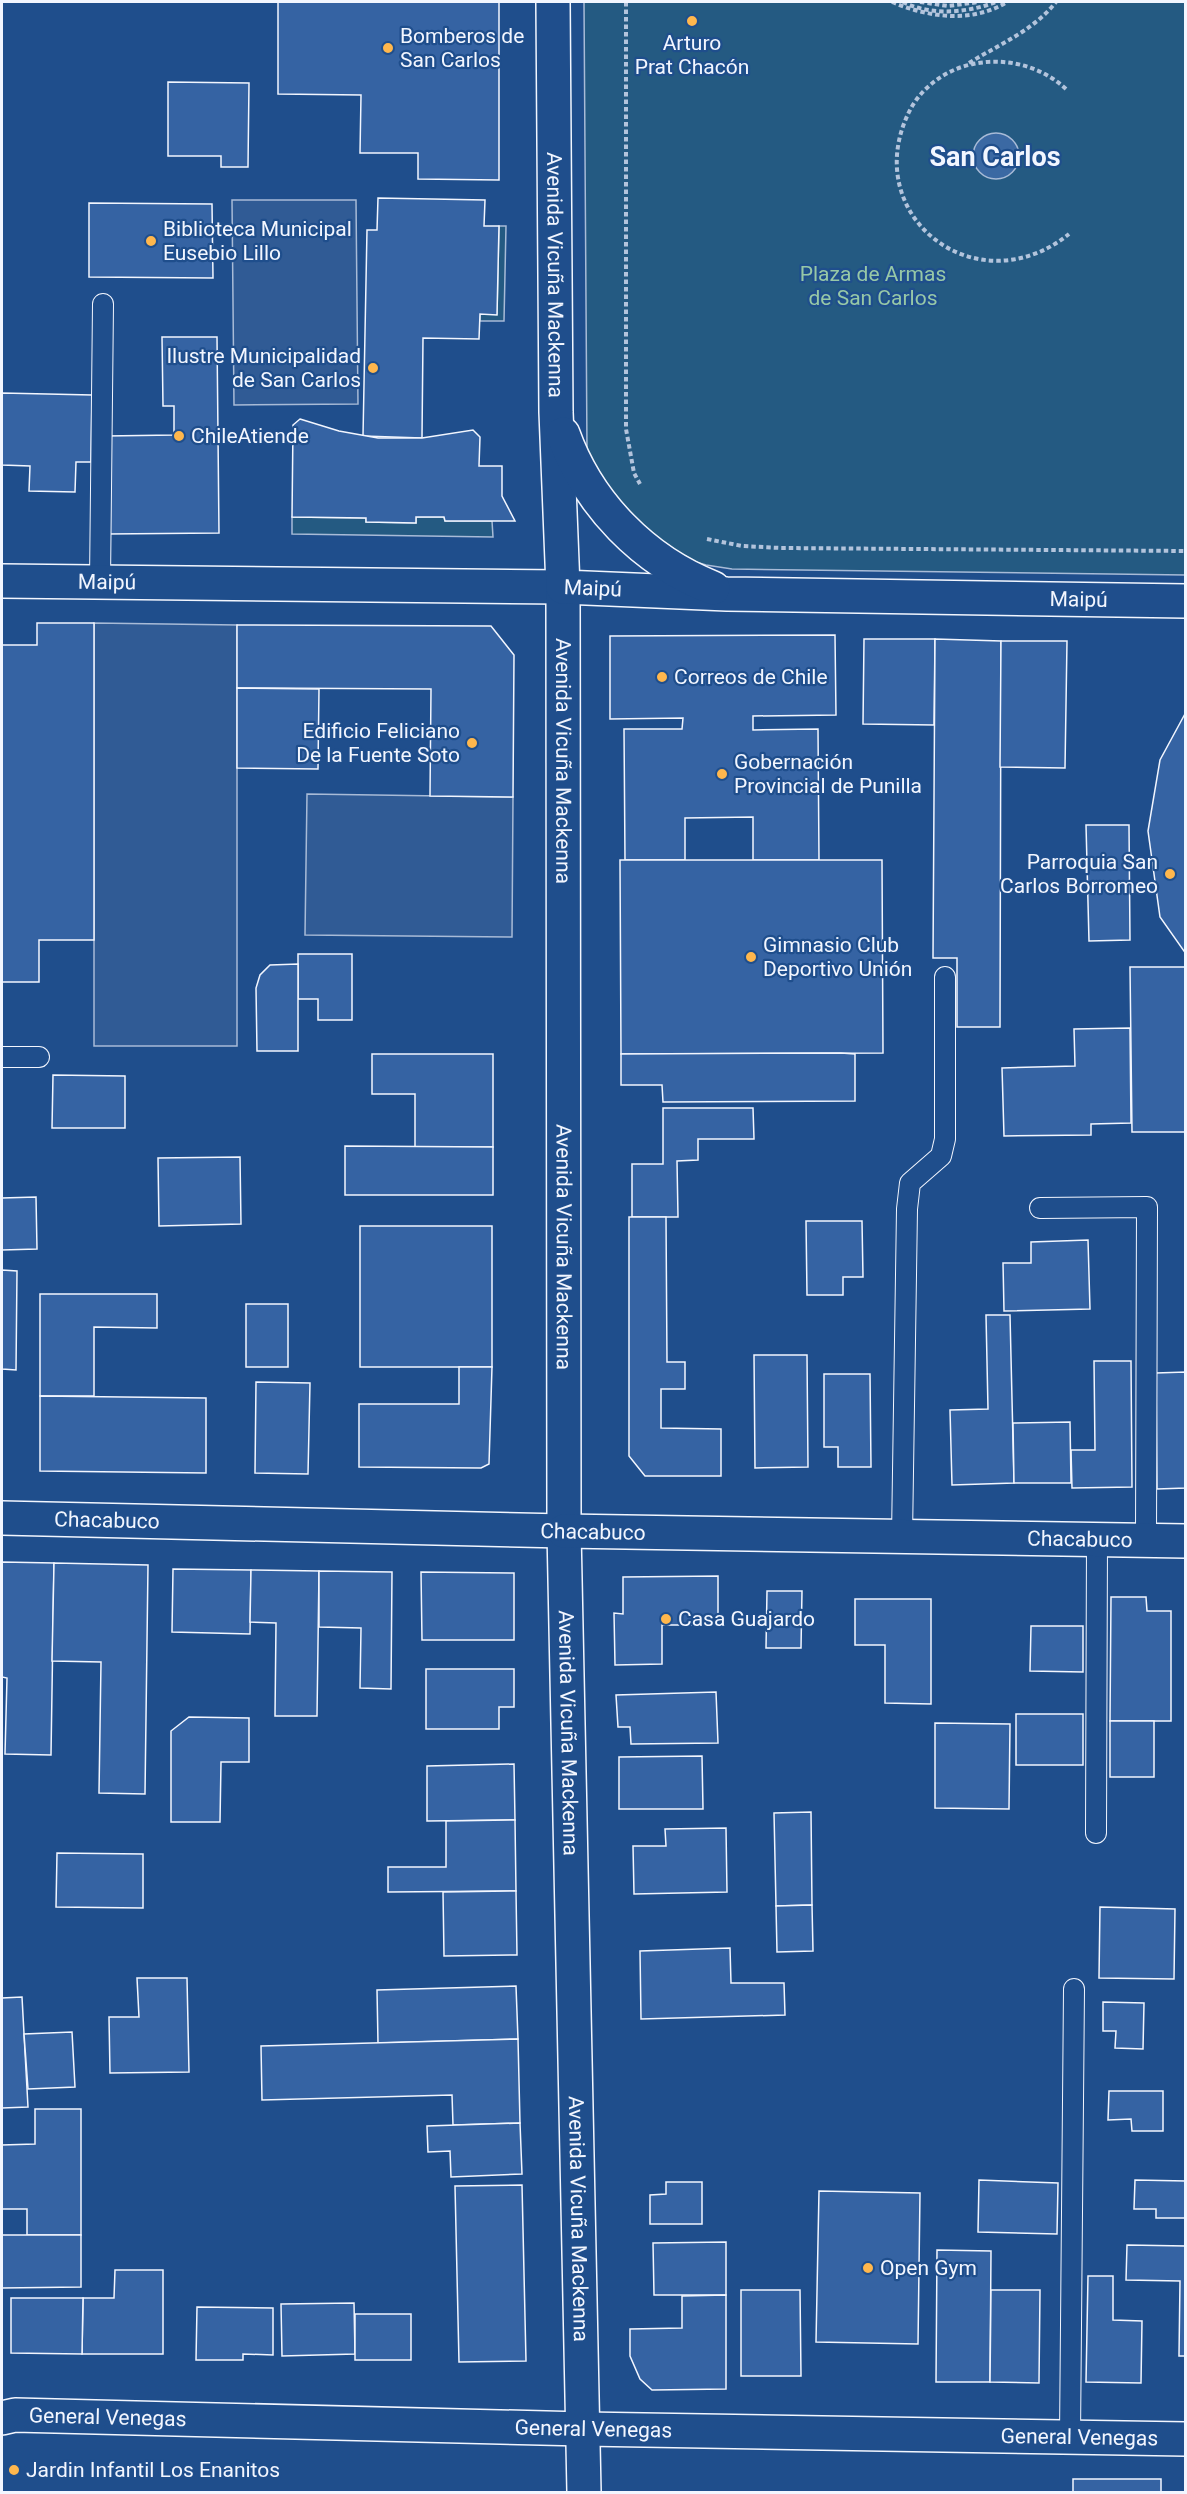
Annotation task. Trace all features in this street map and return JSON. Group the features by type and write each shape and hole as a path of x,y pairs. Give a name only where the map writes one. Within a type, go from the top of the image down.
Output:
{"main road":[{"name":"Avenida Vicuña Mackenna","path":"553,2 556,412 563,587 564,1531 584,2493"},
{"path":"556,412 566,443 580,472 598,500 618,524 642,547 668,566 697,582 727,594"},
{"name":"Maipú","path":"2,581 563,587 727,594 1185,601"},
{"name":"Chacabuco","path":"2,1518 564,1531 1185,1541"},
{"name":"General Venegas","path":"2,2418 15,2415 584,2429 1185,2439"}],"lane":[{"path":"100,581 103,304"},
{"path":"902,1537 907,1209 910,1183 941,1156 945,1139 945,977"},
{"path":"2,1057 39,1058"},
{"path":"1040,1208 1147,1207 1146,1540"},
{"path":"1096,1833 1098,1540"},
{"path":"1070,2437 1074,1989"}],"path":[{"path":"626,2 627,429 634,473 643,489"},
{"path":"892,2 927,15 948,17 986,11 1007,2"},
{"path":"903,2 927,9 947,11 996,2"},
{"path":"920,2 948,6 979,2"},
{"path":"1048,2 1052,7"},
{"path":"1056,2 1047,14 1021,33 938,79 923,90 906,119 897,150 897,167 899,183 912,214 929,234 946,248 966,257 1004,262 1041,254 1069,234"},
{"path":"965,65 999,61 1014,62 1045,74 1066,89"},
{"path":"704,537 742,546 781,548 1185,551"}],"green space":[{"name":"Plaza de Armas de San Carlos","path":"584,2 1185,2 1185,575 732,569 706,565 679,557 626,517 587,451"},
{"path":"499,226 506,226 504,321 480,321 480,314 497,314"},
{"path":"292,517 366,518 366,522 416,523 416,517 444,517 445,521 492,521 493,537 292,534"}],"shaded area":[{"path":"996,133 1012,140 1019,156 1012,172 996,179 980,172 973,156 980,140"},
{"path":"232,200 356,200 358,404 234,405"},
{"path":"94,623 237,625 237,1046 94,1046"},
{"path":"307,794 513,797 512,937 305,935"}],"building":[{"name":"Bomberos de San Carlos","path":"278,2 499,2 499,180 418,179 418,153 360,153 361,95 278,94"},
{"path":"168,82 249,83 248,167 221,167 221,156 168,156"},
{"path":"378,198 485,200 484,226 499,226 497,315 480,314 479,339 423,338 422,438 363,436 367,230 377,230"},
{"name":"Biblioteca Municipal Eusebio Lillo","path":"89,203 212,204 213,278 89,277"},
{"name":"ChileAtiende","path":"162,337 217,337 219,533 107,534 106,436 174,435 174,406 163,406"},
{"path":"2,393 92,395 91,462 76,462 75,492 29,491 30,466 2,465"},
{"path":"300,419 339,431 378,438 422,438 473,430 480,437 479,466 502,466 502,496 515,521 445,521 444,517 416,517 416,523 366,522 366,518 292,517 293,425"},
{"path":"37,623 94,623 94,940 39,940 39,982 2,982 2,645 37,645"},
{"name":"Edificio Feliciano De la Fuente Soto","path":"237,625 491,626 514,655 513,797 430,796 431,689 237,688"},
{"name":"Gobernación Provincial de Punilla","path":"835,635 836,715 753,716 753,730 818,729 819,860 753,860 753,817 685,818 685,860 625,860 624,729 682,729 683,718 610,719 610,636"},
{"path":"864,639 935,639 934,725 863,724"},
{"path":"935,639 1001,641 1000,1027 957,1027 957,958 933,958"},
{"path":"1001,641 1067,641 1065,768 1000,767"},
{"path":"237,688 319,689 318,769 237,768"},
{"name":"Parroquia San Carlos Borromeo","path":"1186,712 1186,954 1160,917 1148,831 1160,760"},
{"path":"1086,825 1129,825 1130,940 1089,941"},
{"name":"Gimnasio Club Deportivo Unión","path":"620,860 882,860 883,1053 621,1054"},
{"path":"298,954 352,954 352,1020 318,1020 318,999 298,999"},
{"path":"298,964 298,1051 257,1051 256,988 260,975 270,965"},
{"path":"1130,967 1186,967 1186,1132 1132,1132"},
{"path":"1130,1028 1131,1123 1091,1124 1091,1135 1004,1136 1002,1068 1075,1066 1074,1029"},
{"path":"372,1054 493,1054 493,1147 415,1147 415,1094 372,1094"},
{"path":"621,1054 855,1054 855,1101 663,1102 662,1085 621,1085"},
{"path":"53,1075 125,1076 125,1128 52,1128"},
{"path":"663,1108 753,1108 754,1139 698,1139 698,1160 677,1161 678,1217 632,1217 632,1164 663,1164"},
{"path":"345,1146 493,1147 493,1195 345,1195"},
{"path":"240,1157 241,1224 159,1226 158,1158"},
{"path":"36,1197 37,1249 2,1250 2,1198"},
{"path":"629,1217 666,1217 667,1362 685,1362 685,1389 661,1389 661,1428 721,1429 721,1476 645,1476 629,1456"},
{"path":"806,1221 862,1221 863,1277 843,1277 843,1295 807,1295"},
{"path":"360,1226 492,1226 492,1367 360,1367"},
{"path":"1088,1240 1090,1309 1004,1311 1003,1263 1031,1263 1031,1242"},
{"path":"2,1270 17,1271 16,1370 2,1369"},
{"path":"40,1294 157,1294 157,1328 94,1327 94,1396 40,1396"},
{"path":"246,1304 288,1304 288,1367 246,1367"},
{"path":"986,1315 1010,1315 1014,1483 952,1485 950,1410 988,1409"},
{"path":"754,1355 807,1355 808,1467 755,1468"},
{"path":"1094,1361 1131,1361 1132,1487 1072,1488 1071,1450 1095,1450"},
{"path":"459,1367 492,1367 489,1464 481,1468 359,1467 359,1404 459,1404"},
{"path":"1186,1372 1186,1488 1157,1489 1156,1373"},
{"path":"824,1374 870,1374 871,1467 838,1467 838,1447 824,1447"},
{"path":"256,1382 310,1383 308,1474 255,1473"},
{"path":"40,1396 206,1398 206,1473 40,1471"},
{"path":"1070,1422 1071,1483 1014,1483 1013,1423"},
{"path":"2,1562 54,1563 51,1755 5,1754 7,1678 2,1677"},
{"path":"54,1563 148,1565 145,1794 99,1793 101,1662 52,1661"},
{"path":"173,1569 251,1570 250,1634 172,1632"},
{"path":"251,1570 319,1571 317,1716 275,1716 276,1623 250,1622"},
{"path":"319,1571 392,1572 391,1689 360,1688 361,1628 319,1627"},
{"path":"421,1572 514,1573 514,1640 422,1640"},
{"name":"Casa Guajardo","path":"718,1576 718,1625 662,1625 662,1664 615,1665 614,1613 623,1614 623,1577"},
{"path":"767,1591 802,1591 801,1648 766,1648"},
{"path":"1111,1597 1146,1597 1147,1611 1171,1611 1171,1721 1110,1721"},
{"path":"855,1599 931,1599 931,1704 885,1703 885,1645 855,1645"},
{"path":"1031,1626 1083,1626 1083,1672 1030,1671"},
{"path":"426,1669 514,1669 514,1707 499,1707 499,1729 426,1729"},
{"path":"716,1692 718,1743 631,1744 630,1727 618,1727 616,1695"},
{"path":"1016,1714 1083,1714 1083,1765 1016,1765"},
{"path":"189,1717 249,1718 249,1762 221,1762 220,1822 171,1822 171,1731"},
{"path":"1110,1721 1154,1721 1154,1777 1110,1777"},
{"path":"935,1723 1010,1724 1009,1809 935,1808"},
{"path":"702,1756 703,1809 619,1809 619,1757"},
{"path":"514,1764 515,1820 427,1821 427,1766"},
{"path":"811,1812 812,1905 776,1906 774,1813"},
{"path":"515,1820 516,1891 388,1892 388,1867 446,1867 446,1821"},
{"path":"726,1828 727,1892 634,1894 633,1846 666,1846 665,1829"},
{"path":"57,1853 143,1854 143,1908 56,1907"},
{"path":"516,1891 517,1955 444,1956 443,1892"},
{"path":"812,1905 813,1951 777,1952 776,1906"},
{"path":"1100,1907 1175,1909 1174,1979 1099,1978"},
{"path":"730,1948 731,1983 784,1983 785,2015 641,2019 640,1951"},
{"path":"137,1978 187,1978 189,2072 110,2073 109,2017 139,2017"},
{"path":"516,1986 518,2039 378,2043 377,1990"},
{"path":"22,1997 28,2107 2,2108 2,1998"},
{"path":"1103,2002 1144,2003 1143,2049 1115,2048 1116,2031 1103,2031"},
{"path":"72,2032 75,2087 28,2089 24,2034"},
{"path":"518,2039 520,2123 453,2125 452,2095 262,2100 261,2046"},
{"path":"1109,2091 1163,2091 1163,2131 1132,2131 1131,2119 1108,2120"},
{"path":"35,2109 81,2109 81,2235 27,2235 27,2209 2,2209 2,2145 35,2144"},
{"path":"520,2123 522,2174 451,2177 450,2151 428,2152 427,2126"},
{"path":"979,2180 1058,2183 1057,2234 978,2232"},
{"path":"1135,2180 1186,2181 1186,2218 1156,2218 1156,2209 1134,2209"},
{"path":"666,2182 702,2182 702,2224 650,2224 650,2195 666,2194"},
{"path":"522,2185 526,2361 459,2362 455,2186"},
{"name":"Open Gym","path":"819,2191 920,2193 918,2344 816,2342"},
{"path":"2,2235 81,2235 81,2287 2,2288"},
{"path":"726,2242 726,2295 654,2295 653,2243"},
{"path":"1127,2245 1186,2246 1186,2356 1179,2356 1180,2281 1126,2280"},
{"path":"937,2250 991,2251 990,2382 936,2382"},
{"path":"115,2270 163,2270 163,2354 82,2354 83,2298 114,2298"},
{"path":"1088,2276 1113,2276 1113,2320 1142,2321 1141,2383 1086,2382"},
{"path":"741,2290 800,2290 801,2376 741,2376"},
{"path":"991,2290 1040,2290 1039,2383 990,2382"},
{"path":"726,2295 726,2389 652,2390 640,2379 630,2356 630,2329 682,2328 682,2296"},
{"path":"11,2298 83,2298 82,2354 11,2353"},
{"path":"354,2303 355,2354 282,2356 281,2304"},
{"path":"197,2307 273,2308 273,2355 243,2354 243,2360 196,2360"},
{"path":"355,2314 411,2314 411,2360 355,2360"},
{"path":"1073,2479 1161,2479 1161,2492 1073,2492"}],"place":[{"name":"Arturo Prat Chacón","path":"692,21"},
{"name":"Bomberos de San Carlos","path":"388,48"},
{"name":"Biblioteca Municipal Eusebio Lillo","path":"151,241"},
{"name":"Ilustre Municipalidad de San Carlos","path":"373,368"},
{"name":"ChileAtiende","path":"179,436"},
{"name":"Correos de Chile","path":"662,677"},
{"name":"Edificio Feliciano De la Fuente Soto","path":"472,743"},
{"name":"Gobernación Provincial de Punilla","path":"722,774"},
{"name":"Parroquia San Carlos Borromeo","path":"1170,874"},
{"name":"Gimnasio Club Deportivo Unión","path":"751,957"},
{"name":"Casa Guajardo","path":"666,1619"},
{"name":"Open Gym","path":"868,2268"},
{"name":"Jardin Infantil Los Enanitos","path":"14,2470"}],"district":[{"name":"San Carlos","path":"995,157"}]}
